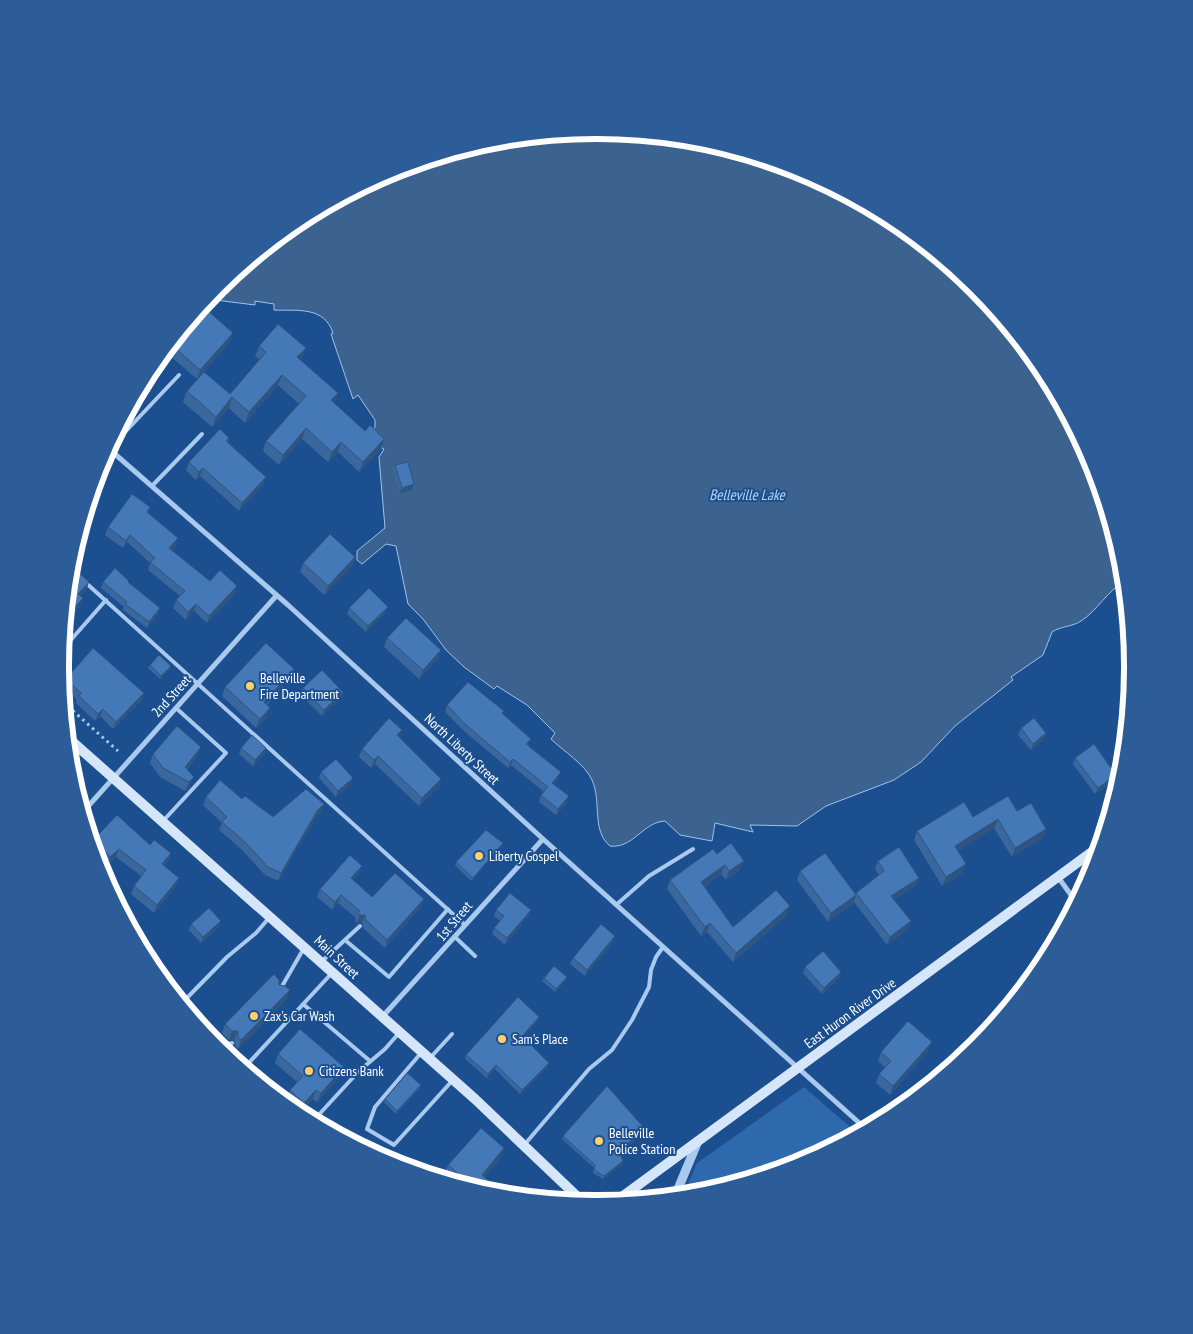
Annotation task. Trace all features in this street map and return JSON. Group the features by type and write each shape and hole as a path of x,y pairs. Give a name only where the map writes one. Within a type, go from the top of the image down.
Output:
{"main road":[{"name":"Main Street","path":"74,744 305,946 575,1194"},
{"name":"East Huron River Drive","path":"625,1194 1090,854"}],"street":[{"name":"North Liberty Street","path":"114,454 277,595 543,839 861,1123"},
{"name":"2nd Street","path":"88,807 277,595"},
{"name":"1st Street","path":"382,1017 543,839"},
{"path":"1058,877 1072,896"},
{"path":"678,1188 699,1139"}],"lane":[{"path":"124,433 179,375"},
{"path":"152,486 202,434"},
{"path":"77,574 465,926"},
{"path":"70,641 106,600"},
{"path":"164,821 226,753 176,708"},
{"path":"616,905 649,876 693,849"},
{"path":"345,940 389,977 448,909"},
{"path":"187,998 270,916"},
{"path":"321,962 360,926"},
{"path":"455,937 475,956"},
{"path":"279,992 305,946"},
{"path":"524,1146 589,1069 612,1050 642,1001 648,987 651,970 663,947"},
{"path":"248,1063 333,972"},
{"path":"303,1004 370,1061"},
{"path":"318,1115 359,1071 399,1033"},
{"path":"452,1034 425,1056 375,1108 367,1129 394,1145 452,1080"},
{"path":"228,1044 232,1043"}],"path":[{"path":"71,708 118,751"}],"shaded area":[{"path":"804,1087 852,1128 798,1155 766,1167 733,1177 687,1187 697,1163"}],"water":[{"name":"Belleville Lake","path":"562,140 631,140 699,149 766,167 830,194 890,228 944,270 993,319 1035,374 1054,403 1070,434 1096,497 1106,530 1118,586 1087,617 1052,632 1043,655 1011,677 1013,680 955,726 921,762 894,780 826,806 797,826 750,825 753,832 715,823 712,841 680,835 665,821 657,822 650,826 625,844 610,846 601,832 595,788 589,774 551,739 555,733 527,705 497,686 494,689 464,667 446,650 423,619 408,604 396,546 386,544 362,564 357,560 357,551 385,528 379,457 384,449 380,447 370,434 375,427 375,420 358,395 353,399 331,334 333,333 329,324 323,318 309,312 274,310 274,304 255,301 255,305 217,300 275,248 333,210 395,179 460,157 494,149"}],"building":[{"path":"208,311 233,333 200,370 176,349"},
{"path":"278,324 306,348 297,357 338,393 331,400 365,431 370,425 384,439 363,462 341,442 332,452 306,428 283,455 266,441 306,396 282,375 249,412 232,397 216,417 187,391 204,372 230,394 266,352 259,346"},
{"path":"220,429 229,438 226,441 266,477 242,503 203,468 199,472 189,462"},
{"path":"408,462 414,484 402,488 395,465"},
{"path":"132,494 150,507 147,512 178,538 169,548 210,581 220,570 237,586 209,616 196,604 188,612 176,600 185,591 150,562 155,558 130,535 126,541 108,527"},
{"path":"330,534 355,557 328,586 303,563"},
{"path":"115,568 128,582 160,608 149,622 125,604 127,602 103,582"},
{"path":"78,571 89,582 78,594 83,598 72,610"},
{"path":"369,588 388,607 368,626 349,608"},
{"path":"406,618 441,650 423,670 387,638"},
{"path":"266,643 294,669 264,702 270,708 260,719 225,687"},
{"path":"93,648 144,693 116,722 103,709 98,714 79,696 81,693 69,682 69,675"},
{"path":"159,655 171,666 161,676 150,665"},
{"path":"322,670 343,692 324,710 303,688"},
{"path":"468,682 504,711 502,713 531,739 526,744 561,772 552,783 569,796 558,809 541,795 548,787 513,759 510,762 466,725 447,705"},
{"path":"389,718 402,730 397,735 441,779 422,798 378,756 374,760 362,749"},
{"path":"1034,718 1046,733 1033,744 1021,728"},
{"path":"177,726 201,747 185,767 194,777 189,782 163,768 153,754"},
{"path":"252,735 266,748 255,760 241,748"},
{"path":"1094,744 1114,772 1112,778 1098,788 1075,758"},
{"path":"336,759 353,778 338,791 321,772"},
{"path":"220,780 242,799 245,796 273,817 306,789 324,804 317,811 281,873 268,867 245,842 222,822 227,817 206,797"},
{"path":"1008,796 1017,811 1031,803 1046,829 1015,848 998,819 955,846 966,864 946,877 917,831 964,802 973,817"},
{"path":"117,815 150,845 154,840 171,853 162,864 179,878 157,905 134,886 146,870 119,849 110,857 101,847 99,843 101,840 98,835"},
{"name":"Liberty Gospel","path":"486,830 503,843 473,878 456,862"},
{"path":"731,843 744,861 729,871 725,865 701,882 733,927 776,890 790,906 736,953 710,923 705,927 670,880 713,849 717,854"},
{"path":"899,847 919,878 891,896 911,921 890,937 856,893 884,871 878,861"},
{"path":"825,853 856,895 831,913 800,871"},
{"path":"350,855 362,866 351,878 372,897 395,873 424,899 387,940 366,920 365,915 360,915 358,913 360,911 341,895 335,902 320,889"},
{"path":"510,893 531,910 507,938 494,928 504,916 496,910"},
{"path":"209,908 221,921 203,937 191,924"},
{"path":"601,924 615,936 587,970 573,958"},
{"path":"823,951 841,972 824,988 805,967"},
{"path":"554,966 567,977 556,989 544,978"},
{"name":"Zax's Car Wash","path":"274,974 279,980 279,985 285,986 290,990 241,1040 238,1037 238,1031 232,1031 225,1024"},
{"path":"518,997 539,1017 522,1036 549,1063 522,1090 496,1065 488,1074 466,1055"},
{"path":"908,1021 932,1042 893,1086 879,1074 891,1061 881,1052"},
{"name":"Citizens Bank","path":"300,1029 344,1067 321,1093 316,1090 304,1103 290,1090 303,1076 278,1054"},
{"path":"407,1073 421,1085 397,1111 385,1099"},
{"path":"607,1086 646,1130 618,1150 623,1161 604,1176 594,1170 595,1165 563,1136"},
{"path":"481,1128 504,1148 482,1175 493,1185 463,1178 448,1165"}],"place":[{"name":"Belleville Fire Department","path":"250,686"},
{"name":"Liberty Gospel","path":"479,856"},
{"name":"Zax's Car Wash","path":"254,1016"},
{"name":"Sam's Place","path":"502,1039"},
{"name":"Citizens Bank","path":"309,1071"},
{"name":"Belleville Police Station","path":"599,1141"}]}
